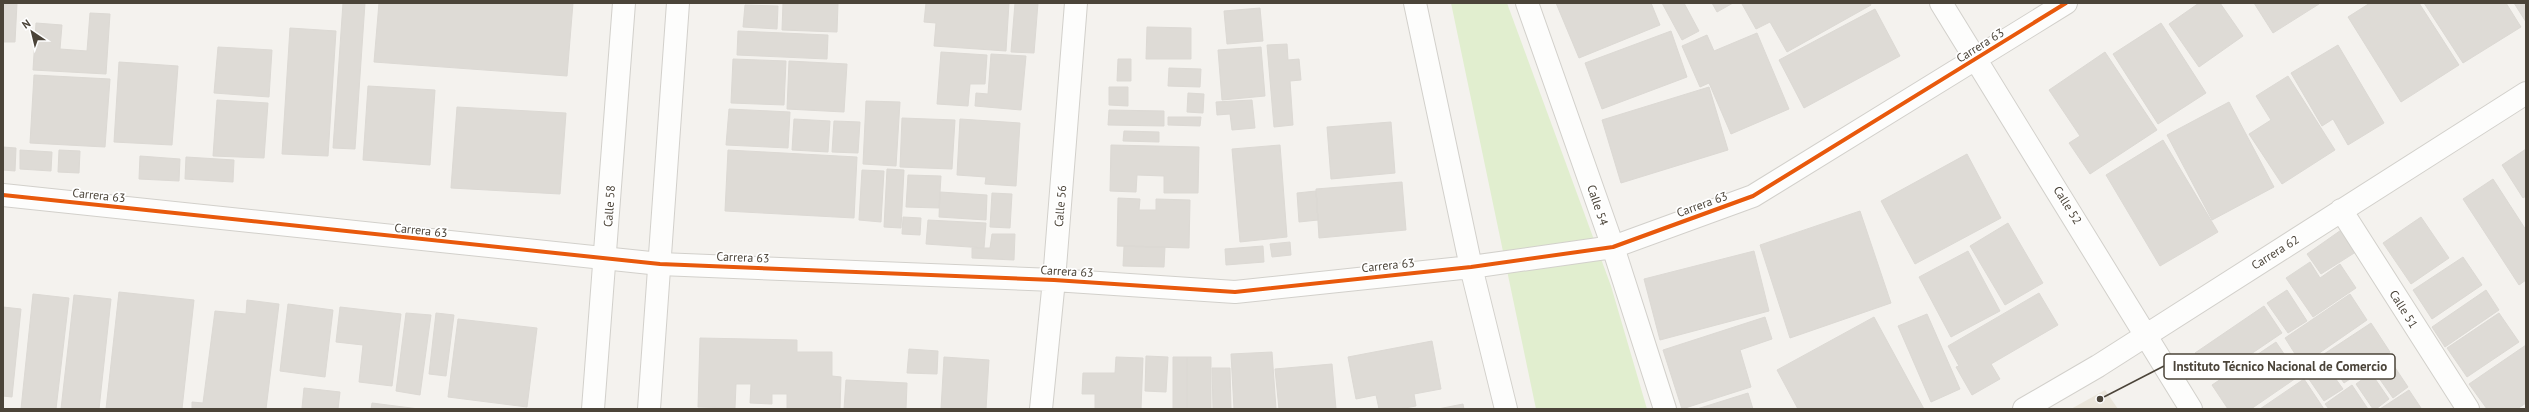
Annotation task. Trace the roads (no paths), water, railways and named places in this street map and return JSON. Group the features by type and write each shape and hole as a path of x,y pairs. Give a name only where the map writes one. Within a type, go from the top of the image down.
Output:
{"street":[{"name":"Calle 58","path":"593,409 624,3"},
{"path":"649,409 678,3"},
{"name":"Calle 56","path":"1041,409 1054,280 1076,3"},
{"path":"1415,3 1470,267 1506,409"},
{"name":"Calle 54","path":"1527,3 1612,247 1665,409"},
{"name":"Calle 52","path":"1941,3 1977,58 2147,334 2191,409"},
{"name":"Carrera 63","path":"3,195 605,260 660,264 1054,280 1235,292 1470,267 1612,247 1753,196 2066,3"},
{"name":"Carrera 62","path":"2024,409 2098,366 2526,93"},
{"name":"Calle 51","path":"2341,210 2468,409"}],"place":[{"name":"Instituto Técnico Nacional de Comercio","path":"2100,399"}]}
